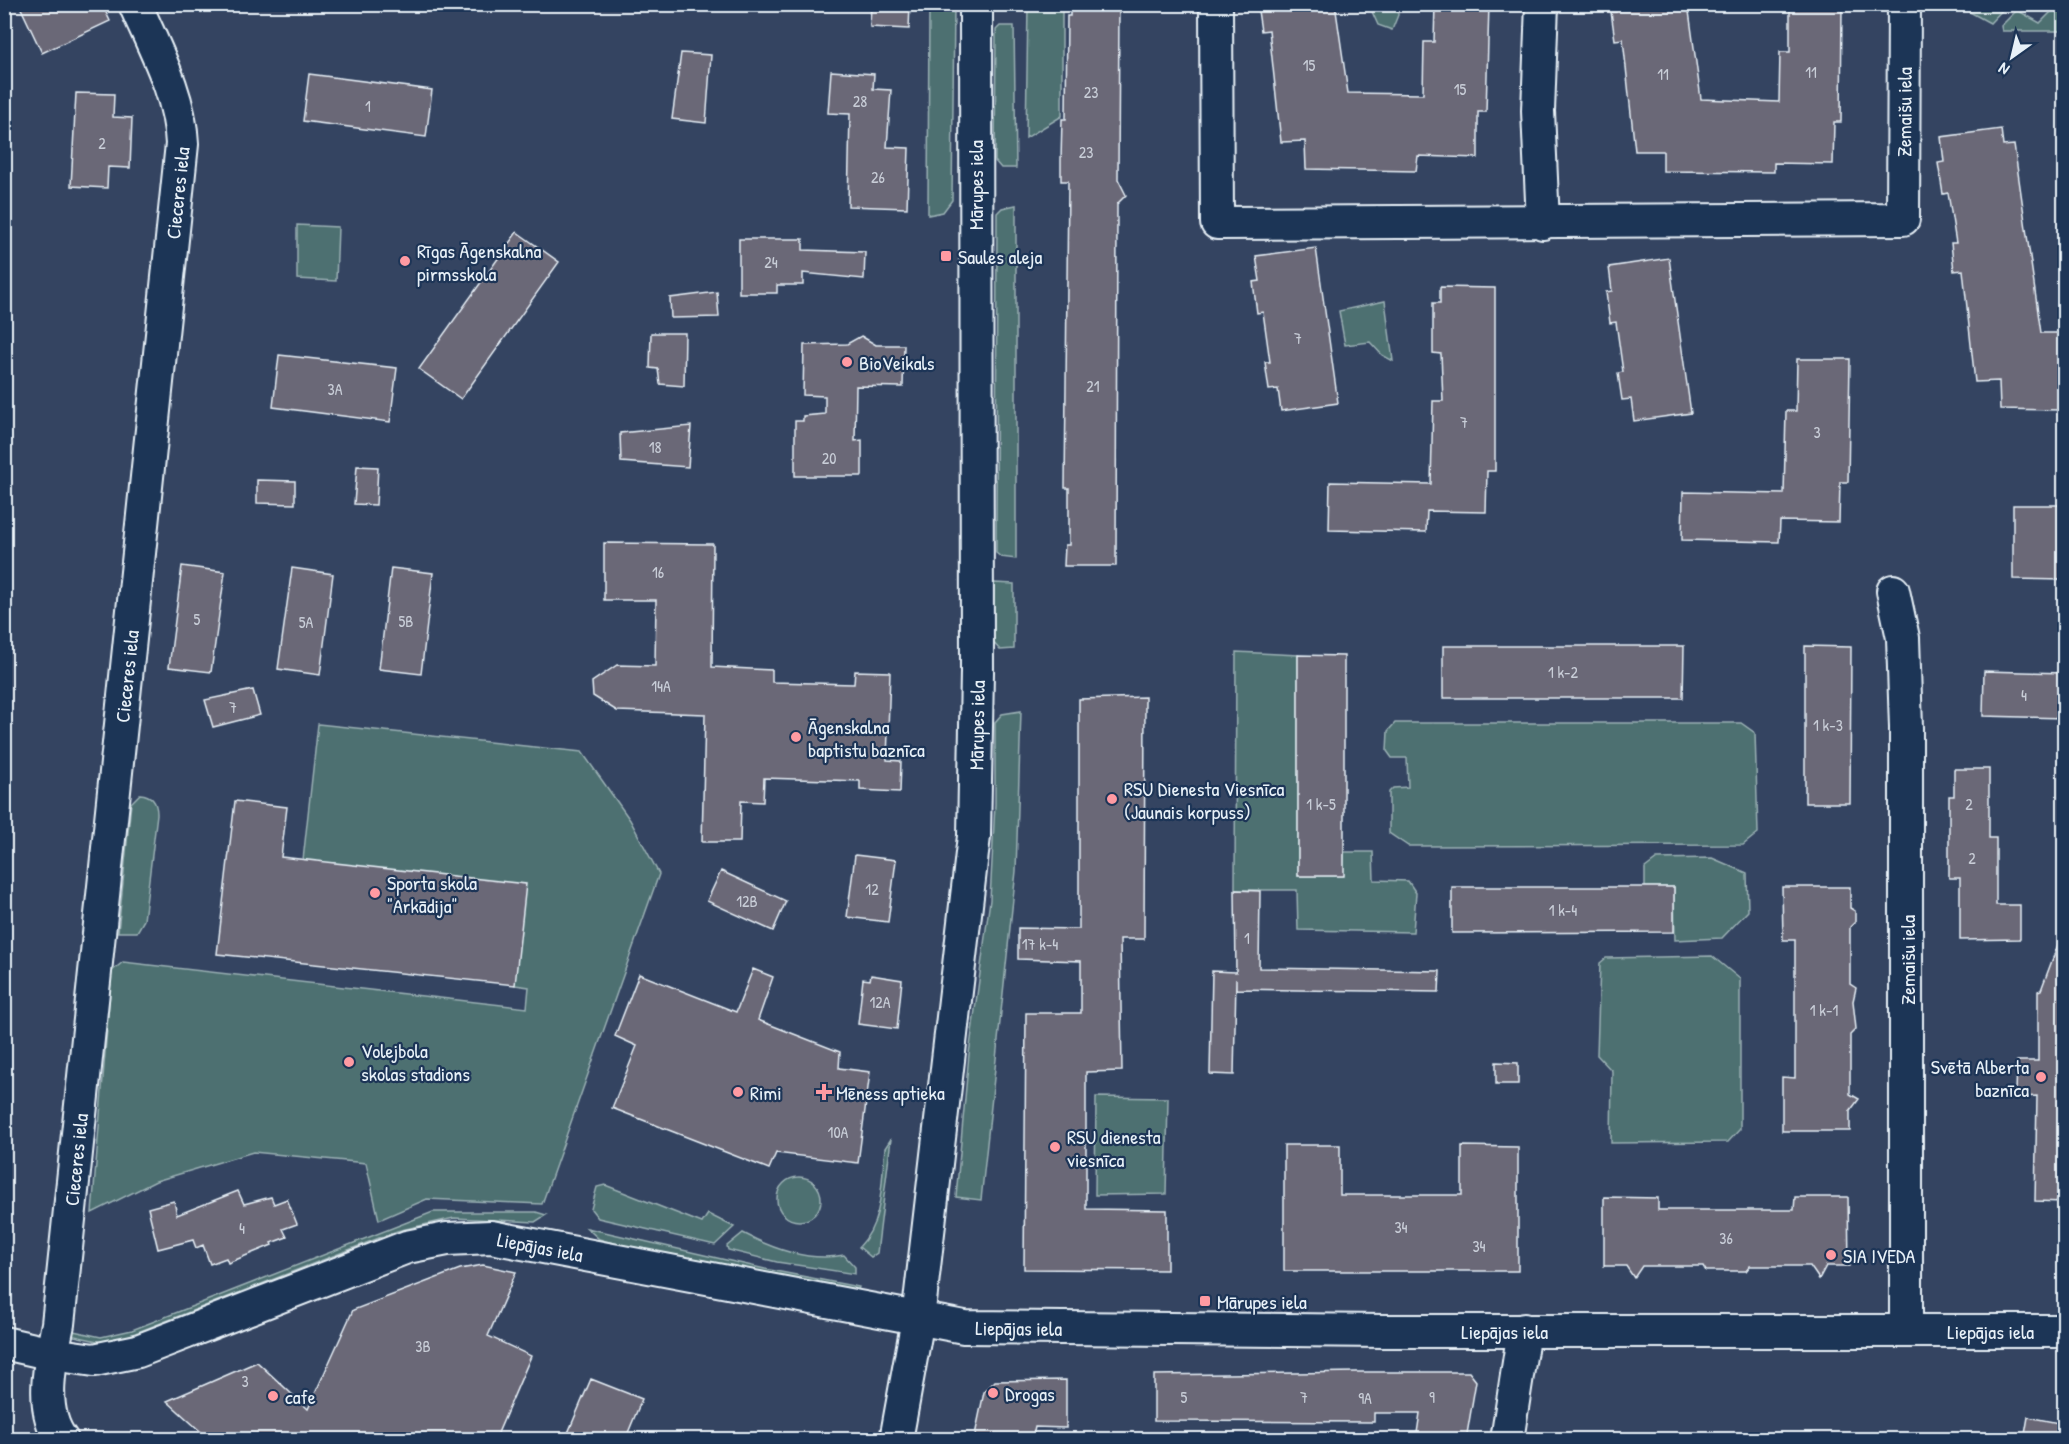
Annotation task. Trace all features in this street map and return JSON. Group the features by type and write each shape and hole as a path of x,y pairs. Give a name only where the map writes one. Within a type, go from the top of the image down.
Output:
{"street":[{"name":"Cieceres iela","path":"62,1440 54,1430 48,1410 52,1354 58,1324 182,144 181,118 173,90 135,4"},
{"name":"Mārupes iela","path":"896,1440 918,1319 974,836 977,672 976,4"},
{"path":"1216,4 1217,223 1543,223 1538,111 1542,4"},
{"name":"Zemaišu iela","path":"1543,223 1903,219 1906,65 1904,4"},
{"name":"Zemaišu iela","path":"1893,591 1903,638 1906,728 1906,1330"},
{"name":"Liepājas iela","path":"4,1343 52,1354 94,1360 138,1352 407,1247 447,1239 491,1237 964,1327 1091,1330 2064,1330"},
{"path":"1507,1440 1524,1330"}],"green space":[{"path":"929,5 954,5 952,200 943,212 928,215"},
{"path":"1028,5 1062,5 1062,116 1026,138"},
{"path":"1369,5 1397,5 1398,15 1392,30 1378,25"},
{"path":"1957,5 2007,5 1990,23"},
{"path":"2057,6 2064,10 2064,31 2002,31 2001,26 2017,10 2040,23"},
{"path":"1000,26 1014,26 1016,168 1001,168 995,161 996,30"},
{"path":"1016,205 1016,559 1001,557 996,553 997,213 1002,208"},
{"path":"297,225 338,227 336,281 297,279"},
{"path":"1385,301 1393,361 1382,355 1370,342 1345,345 1339,311"},
{"path":"994,583 1014,584 1014,649 1000,650 992,641"},
{"path":"1236,652 1298,655 1298,876 1343,876 1344,852 1373,852 1374,880 1408,881 1416,893 1413,932 1298,930 1297,890 1235,890"},
{"path":"1021,711 1016,871 981,1200 956,1197 969,1054 990,900 995,804 995,722 1002,714"},
{"path":"1395,723 1741,723 1755,733 1758,833 1743,845 1408,846 1389,833 1389,792 1393,788 1408,787 1407,758 1392,758 1387,751 1388,731"},
{"path":"318,724 582,752 630,820 659,874 542,1204 427,1199 379,1220 366,1163 253,1152 156,1181 92,1213 111,979 112,971 123,962 527,1008 529,987 515,985 303,860"},
{"path":"140,794 153,800 157,814 144,920 137,932 118,932 131,803"},
{"path":"1712,858 1747,873 1748,911 1722,938 1675,940 1674,887 1645,887 1645,868 1657,859"},
{"path":"1712,956 1740,979 1740,1129 1728,1142 1611,1143 1612,1071 1597,1055 1600,963 1606,958"},
{"path":"1096,1097 1168,1098 1166,1194 1095,1195"},
{"path":"891,1139 877,1253 871,1257 859,1247 873,1226 877,1213 885,1148"},
{"path":"799,1177 807,1178 815,1183 820,1191 820,1207 815,1215 807,1220 799,1221 791,1220 783,1215 778,1207 777,1199 778,1191 783,1183 791,1178"},
{"path":"605,1185 702,1223 708,1214 734,1227 715,1245 598,1218 591,1209 597,1187"},
{"path":"433,1212 536,1212 546,1215 535,1222 454,1218 397,1231 125,1337 102,1342 70,1335 69,1330 101,1337 132,1330"},
{"path":"587,1228 765,1269 859,1287 858,1290 612,1243 599,1239"},
{"path":"743,1233 792,1253 818,1257 844,1255 855,1267 855,1274 777,1262 728,1250 727,1246"}],"building":[{"path":"19,4 102,4 110,21 42,53"},
{"path":"871,4 910,4 909,29 870,27"},
{"path":"1070,4 1119,4 1118,179 1126,195 1117,204 1116,566 1064,566 1065,545 1069,545 1069,488 1065,488 1068,181 1061,181 1061,160 1062,119 1066,119 1067,16 1070,16"},
{"path":"1257,4 1335,4 1348,93 1423,94 1424,42 1434,42 1435,4 1489,4 1486,112 1478,112 1478,158 1418,156 1416,171 1306,169 1305,141 1281,142 1269,30 1261,31"},
{"path":"1615,4 1688,4 1701,99 1779,102 1780,52 1790,52 1790,4 1842,4 1841,122 1834,122 1833,164 1774,163 1774,172 1663,171 1663,151 1635,151 1623,39 1615,40 1611,12 1616,12"},
{"path":"681,53 711,55 706,123 672,119"},
{"path":"831,71 874,74 873,89 891,90 887,147 909,148 907,208 848,206 850,114 828,113"},
{"path":"309,74 432,90 426,137 303,121"},
{"path":"76,93 114,94 113,117 132,118 130,168 108,167 107,188 71,186"},
{"path":"2001,129 2003,146 2014,145 2041,333 2064,333 2064,410 2000,409 1999,381 1975,382 1963,270 1954,271 1951,243 1956,243 1948,193 1943,194 1938,163 1944,162 1941,137"},
{"path":"517,232 559,262 461,399 419,369"},
{"path":"739,239 803,239 803,250 865,252 864,279 803,273 803,285 777,285 777,293 739,293"},
{"path":"1316,248 1338,403 1281,411 1278,389 1269,390 1265,362 1270,362 1263,312 1257,313 1253,282 1260,281 1256,256"},
{"path":"1669,258 1691,413 1634,421 1631,399 1622,400 1618,373 1623,372 1616,322 1610,323 1606,292 1612,291 1609,267"},
{"path":"1440,287 1495,288 1495,471 1487,471 1486,512 1427,511 1426,532 1329,530 1330,482 1431,484 1433,401 1443,401 1441,354 1433,353 1433,303 1440,303"},
{"path":"717,292 719,317 671,318 670,298"},
{"path":"651,333 685,333 684,386 660,384 658,369 650,368"},
{"path":"861,336 876,345 904,345 903,387 856,386 855,441 862,440 862,476 795,476 795,421 803,421 803,416 825,414 825,396 803,395 804,345 847,344"},
{"path":"279,355 397,368 390,422 273,407"},
{"path":"1797,359 1850,359 1848,482 1840,482 1839,522 1780,521 1779,542 1682,540 1683,492 1784,494 1786,411 1796,411"},
{"path":"691,426 688,467 621,462 620,433"},
{"path":"357,466 378,467 376,505 354,504"},
{"path":"257,480 295,481 295,504 257,503"},
{"path":"2013,505 2064,505 2064,580 2013,579"},
{"name":"Āgenskalna baptistu baznīca","path":"604,543 713,544 712,667 772,670 772,682 854,684 855,671 890,672 887,760 901,761 900,792 860,790 860,781 764,778 763,802 741,801 740,842 702,842 705,714 617,711 593,696 592,682 617,665 655,666 656,600 604,600"},
{"path":"182,566 225,572 211,672 169,667"},
{"path":"292,568 333,574 320,675 278,669"},
{"path":"391,568 433,573 421,674 379,669"},
{"path":"1443,646 1684,646 1683,698 1443,698"},
{"path":"1805,646 1851,647 1850,803 1805,803"},
{"path":"1298,655 1344,656 1344,876 1298,876"},
{"path":"1984,671 2064,673 2064,718 1983,716"},
{"path":"253,690 260,715 213,727 205,700"},
{"path":"1145,697 1144,939 1120,939 1122,1071 1086,1072 1086,1209 1167,1210 1167,1270 1024,1269 1026,1013 1081,1013 1081,961 1018,959 1018,928 1079,929 1079,699"},
{"path":"1954,769 1989,769 1989,838 1996,838 1996,905 2020,905 2020,939 1960,940 1960,878 1949,878 1949,796 1954,796"},
{"name":"Sporta skola \"Arkādija\"","path":"235,801 287,807 281,857 526,884 515,985 217,954"},
{"path":"855,855 896,860 888,922 847,917"},
{"path":"721,871 786,901 773,931 707,901"},
{"path":"1452,887 1674,887 1674,932 1452,933"},
{"path":"1782,887 1850,887 1850,908 1855,911 1855,922 1850,927 1850,984 1856,988 1853,1001 1856,1029 1850,1035 1850,1094 1859,1099 1850,1111 1850,1131 1782,1131 1782,1077 1795,1078 1795,940 1783,940"},
{"path":"1235,890 1260,891 1259,968 1440,971 1439,992 1236,989 1236,979 1234,1075 1210,1074 1212,971 1236,972"},
{"name":"Svētā Alberta baznīca","path":"2062,934 2064,1202 2035,1201 2037,1096 2023,1097 2023,1093 2016,1093 2017,1061 2038,1061 2038,991 2041,990"},
{"path":"753,969 773,977 758,1020 840,1052 839,1068 870,1072 858,1163 776,1153 769,1169 612,1108 637,1046 615,1036 639,974 736,1012"},
{"path":"871,975 902,980 897,1029 858,1024 863,979 870,980"},
{"path":"1496,1062 1518,1063 1518,1084 1496,1084"},
{"path":"1284,1145 1340,1145 1340,1195 1462,1195 1462,1146 1518,1147 1518,1271 1284,1271"},
{"path":"238,1191 244,1204 271,1197 274,1204 287,1199 297,1224 283,1229 287,1237 228,1263 226,1258 210,1264 203,1245 196,1248 193,1240 158,1249 148,1208 174,1201 177,1215"},
{"path":"1604,1197 1658,1198 1658,1210 1794,1210 1795,1197 1848,1197 1849,1266 1826,1266 1819,1279 1810,1266 1750,1266 1746,1271 1706,1271 1703,1266 1642,1266 1634,1278 1626,1266 1604,1266"},
{"path":"483,1265 516,1272 488,1336 531,1356 495,1440 210,1440 167,1401 257,1362 308,1409 353,1310 460,1269"},
{"path":"1469,1372 1476,1381 1466,1440 1416,1440 1420,1413 1374,1413 1374,1422 1154,1421 1154,1375"},
{"path":"591,1379 642,1399 625,1440 565,1440"},
{"path":"1066,1380 1066,1428 1035,1427 1032,1440 974,1440 984,1392 995,1381"},
{"path":"2028,1417 2064,1424 2064,1440 2024,1440"}],"place":[{"name":"Saules aleja","path":"946,256"},
{"name":"Rīgas Āgenskalna pirmsskola","path":"405,261"},
{"name":"BioVeikals","path":"847,362"},
{"name":"Āgenskalna baptistu baznīca","path":"796,737"},
{"name":"RSU Dienesta Viesnīca (Jaunais korpuss)","path":"1112,799"},
{"name":"Sporta skola \"Arkādija\"","path":"375,893"},
{"name":"Volejbola skolas stadions","path":"349,1062"},
{"name":"Svētā Alberta baznīca","path":"2041,1077"},
{"name":"Rimi","path":"738,1092"},
{"name":"Mēness aptieka","path":"824,1092"},
{"name":"RSU dienesta viesnīca","path":"1055,1147"},
{"name":"SIA IVEDA","path":"1831,1255"},
{"name":"Mārupes iela","path":"1205,1301"},
{"name":"Drogas","path":"993,1393"},
{"name":"cafe","path":"273,1396"}]}
